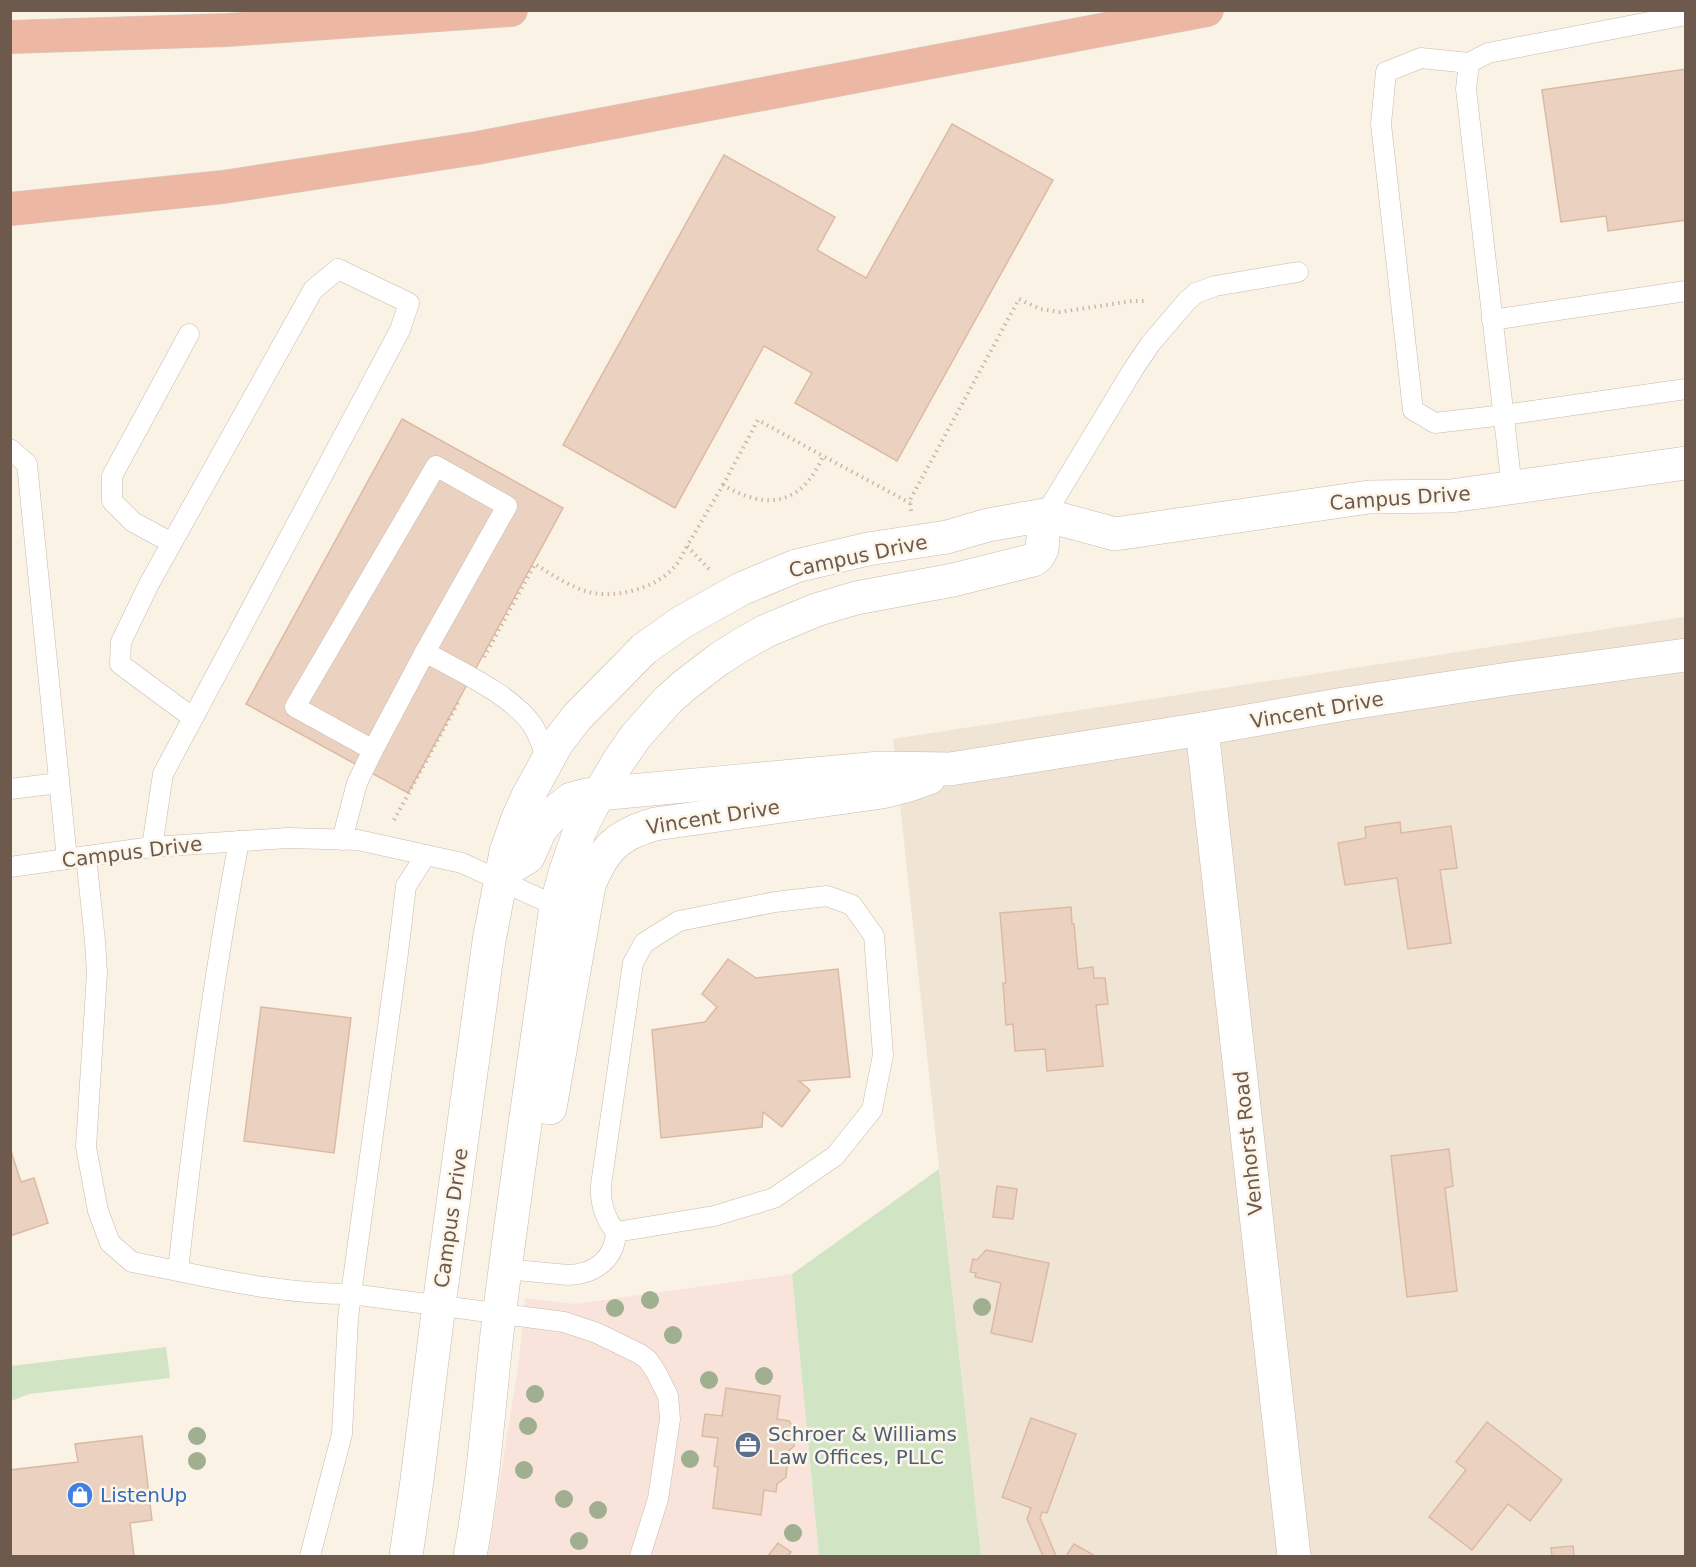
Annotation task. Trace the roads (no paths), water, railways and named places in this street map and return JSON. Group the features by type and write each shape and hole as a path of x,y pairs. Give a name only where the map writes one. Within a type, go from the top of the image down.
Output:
{"highway":[{"path":"10,37 227,30 511,10"},
{"path":"10,209 223,187 477,148 1207,10"}],"street":[{"name":"Campus Drive","path":"406,1557 489,941 500,877 518,818 557,743 577,717 644,649 682,622 741,588 796,566 868,549 947,537 988,525 1045,515 1115,534 1369,497 1451,496 1686,463"},
{"name":"Campus Drive","path":"470,1557 482,1476 499,1313 556,906 580,830 600,793 636,736 668,700 700,673 741,645 766,631 835,603 1027,563 1038,556 1042,549 1045,515"},
{"name":"Vincent Drive","path":"500,877 528,857 533,843 547,820 564,803 578,796 880,768 950,769 1390,697 1686,655"},
{"name":"Venhorst Road","path":"1202,729 1294,1557"},
{"name":"Vincent Drive","path":"517,1179 548,1119 589,885 597,866 610,848 626,834 655,824 882,792 906,786 950,769"}],"lane":[{"path":"1686,15 1488,53 1469,63 1421,58 1386,72 1381,124 1413,410 1435,423 1686,389"},
{"path":"1469,63 1466,89 1512,488"},
{"path":"152,847 163,774 194,718 400,330 409,303 338,269 313,290 149,584 121,642 120,664 194,718"},
{"path":"1045,515 1134,368 1187,301 1196,293 1215,286 1298,272"},
{"path":"1492,320 1686,291"},
{"path":"172,543 133,522 112,501 112,476 189,334"},
{"path":"10,449 27,464 59,783 95,941 97,973 86,1147 98,1211 110,1243 132,1262 227,1281 323,1294 351,1294 439,1305 576,1325 640,1354 648,1360 668,1395 670,1419 658,1499 640,1557"},
{"path":"342,840 357,783 373,750 507,506 436,466 295,707 373,750"},
{"path":"425,652 472,678 518,708 538,734 547,761"},
{"path":"10,789 59,783"},
{"name":"Campus Drive","path":"10,867 152,847 288,838 358,840 462,864 500,877 556,906"},
{"path":"178,1271 219,947 239,841"},
{"path":"310,1557 342,1434 348,1319 406,886 426,855"},
{"path":"506,1269 578,1275 592,1270 608,1258 616,1241 616,1232 608,1219 600,1193 633,963 644,943 679,921 775,902 827,896 852,905 874,936 883,1055 872,1110 835,1156 774,1198 714,1216 616,1232"}],"place":[{"name":"Schroer & Williams Law Offices, PLLC","path":"748,1445"},
{"name":"ListenUp","path":"80,1495"}]}
